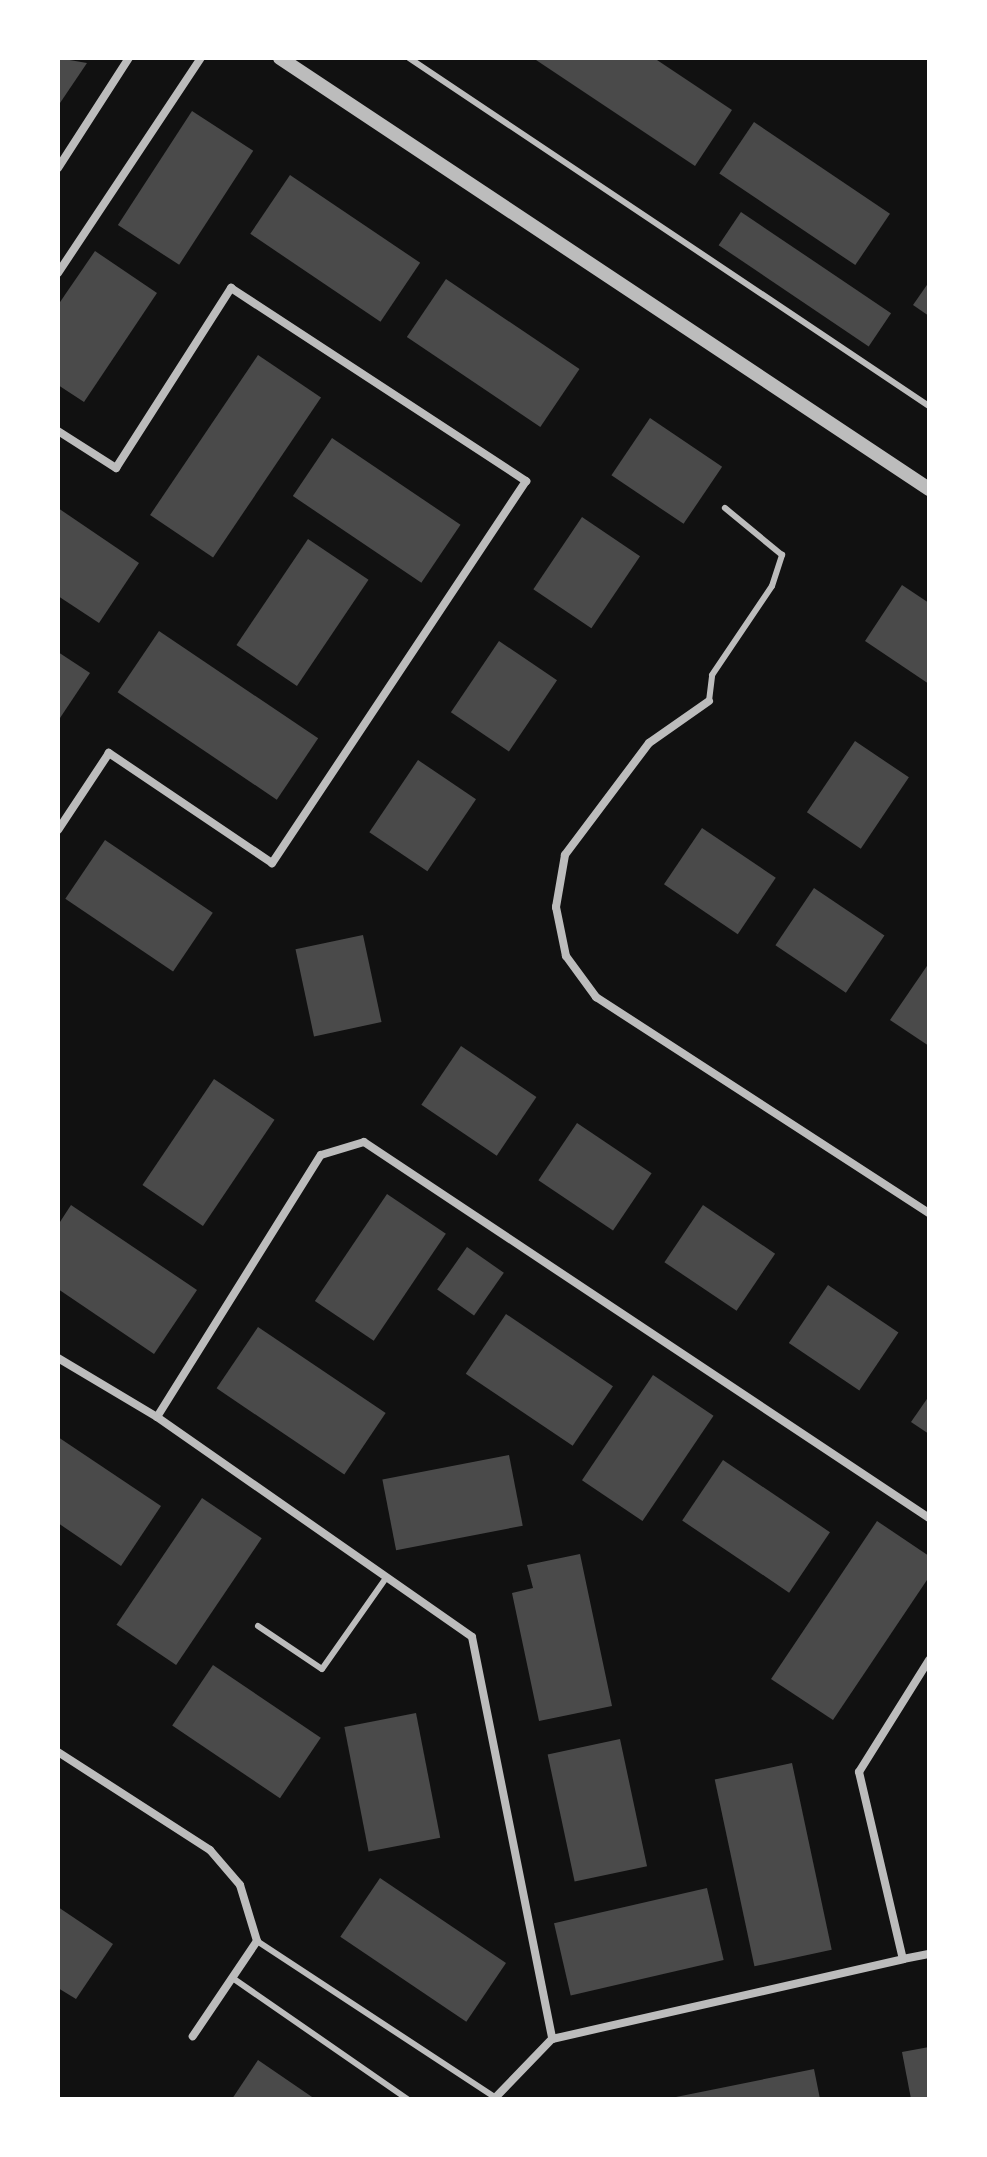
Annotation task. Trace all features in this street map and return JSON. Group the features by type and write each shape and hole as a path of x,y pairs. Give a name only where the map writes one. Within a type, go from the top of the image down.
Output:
{"street":[{"path":"58,168 129,58"},
{"path":"58,273 201,58"},
{"path":"280,58 929,489"},
{"path":"58,431 116,468 231,288 526,481 272,863 109,753 58,830"},
{"path":"709,701 649,743 565,855 556,907 566,956 596,997 929,1213"},
{"path":"157,1417 321,1155 364,1142 929,1518"},
{"path":"58,1358 157,1417 472,1637 552,2039"},
{"path":"903,1959 859,1772 929,1660"},
{"path":"58,1752 210,1850 255,1916 257,1941 193,2036"},
{"path":"495,2098 552,2039 929,1954"}],"lane":[{"path":"409,58 929,406"},
{"path":"709,701 712,675 772,586 782,555 725,508"},
{"path":"258,1626 322,1669 386,1578"},
{"path":"257,1941 495,2098"},
{"path":"234,1979 407,2099"}],"building":[{"path":"58,58 87,63 58,106"},
{"path":"533,58 654,58 732,110 695,166"},
{"path":"192,111 253,151 179,265 118,225"},
{"path":"754,122 890,214 855,265 719,173"},
{"path":"290,175 420,263 380,322 250,234"},
{"path":"741,212 891,313 869,346 719,245"},
{"path":"95,251 157,293 84,402 58,385 58,305"},
{"path":"446,279 579,369 540,427 407,337"},
{"path":"929,282 929,316 913,305"},
{"path":"258,355 321,397 213,558 150,515"},
{"path":"650,418 722,467 684,524 611,475"},
{"path":"332,438 461,525 421,583 293,496"},
{"path":"58,508 139,563 99,623 58,596"},
{"path":"582,517 640,556 591,628 533,589"},
{"path":"308,539 369,580 297,686 236,645"},
{"path":"902,585 929,603 929,684 865,641"},
{"path":"159,631 318,738 277,800 118,692"},
{"path":"499,641 557,680 509,751 451,712"},
{"path":"58,652 90,673 58,721"},
{"path":"855,741 909,777 861,849 807,812"},
{"path":"418,760 476,799 427,871 369,832"},
{"path":"702,828 776,878 738,934 664,884"},
{"path":"105,840 213,913 173,972 65,899"},
{"path":"814,888 884,936 846,993 775,945"},
{"path":"363,935 382,1022 314,1036 296,949"},
{"path":"929,963 929,1046 890,1020"},
{"path":"461,1046 536,1097 497,1156 421,1105"},
{"path":"214,1079 275,1120 203,1226 142,1185"},
{"path":"577,1123 652,1173 613,1231 538,1180"},
{"path":"387,1194 446,1234 374,1341 315,1301"},
{"path":"71,1205 197,1290 154,1354 58,1289 58,1225"},
{"path":"703,1205 775,1254 737,1311 664,1262"},
{"path":"467,1247 504,1273 474,1315 437,1290"},
{"path":"828,1285 898,1333 859,1391 789,1343"},
{"path":"506,1314 613,1386 573,1446 466,1374"},
{"path":"258,1327 386,1413 344,1474 217,1388"},
{"path":"653,1375 714,1416 643,1521 582,1480"},
{"path":"929,1396 929,1434 911,1422"},
{"path":"58,1437 161,1506 121,1566 58,1523"},
{"path":"509,1455 523,1526 396,1550 382,1480"},
{"path":"723,1460 830,1532 789,1593 682,1521"},
{"path":"202,1498 262,1538 176,1665 116,1625"},
{"path":"877,1521 929,1556 929,1577 833,1720 771,1679"},
{"path":"580,1554 612,1706 539,1721 512,1593 533,1588 527,1565"},
{"path":"213,1665 321,1738 280,1798 172,1726"},
{"path":"416,1713 440,1838 369,1852 344,1727"},
{"path":"620,1739 647,1866 575,1882 548,1754"},
{"path":"792,1763 832,1950 754,1966 715,1779"},
{"path":"380,1878 506,1963 466,2022 340,1937"},
{"path":"707,1888 724,1960 571,1995 554,1923"},
{"path":"58,1907 113,1944 76,1999 58,1988"},
{"path":"929,2047 929,2099 911,2099 902,2052"},
{"path":"258,2060 315,2099 232,2099"},
{"path":"814,2069 820,2099 671,2099 671,2098"}]}
